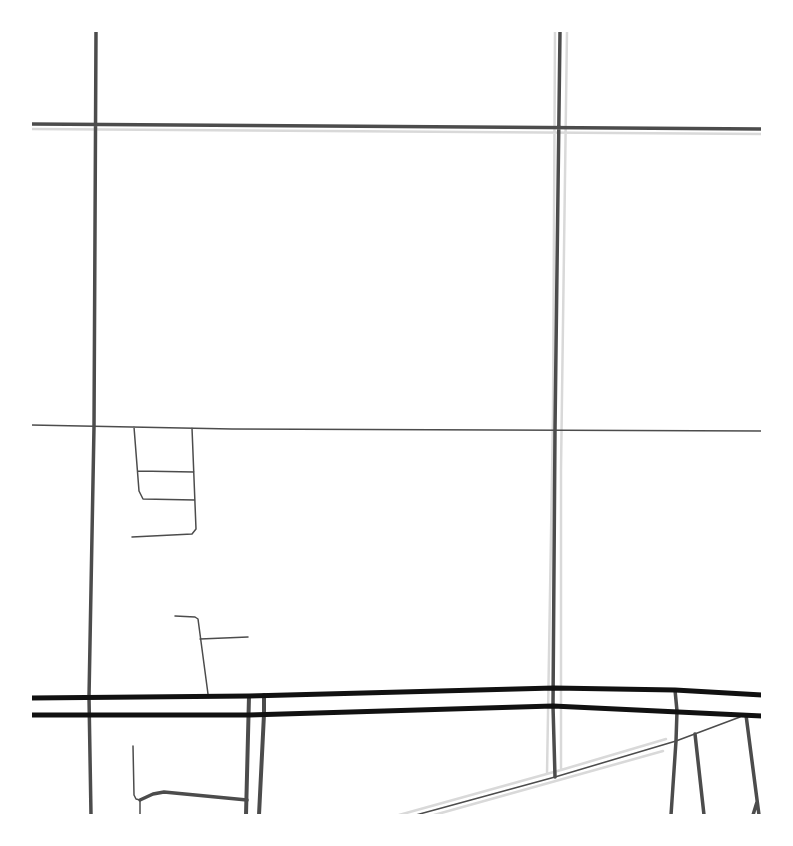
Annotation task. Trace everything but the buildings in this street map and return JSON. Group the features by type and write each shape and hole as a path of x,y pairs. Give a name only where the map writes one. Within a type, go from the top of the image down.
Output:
{"main road":[{"path":"31,698 250,696 554,688 676,690 762,695"},
{"path":"31,715 249,715 553,706 762,716"}],"street":[{"path":"91,815 89,697 94,427 96,31"},
{"path":"555,777 553,706 560,31"},
{"path":"31,124 762,129"},
{"path":"671,815 676,741 676,690"},
{"path":"259,815 264,695"},
{"path":"246,815 250,696"},
{"path":"746,715 759,815"},
{"path":"695,734 704,815"},
{"path":"140,800 153,794 164,792 247,800"},
{"path":"752,815 758,801"}],"lane":[{"path":"31,426 134,426 232,429 762,431"},
{"path":"134,426 139,491 143,499 195,500"},
{"path":"132,537 192,534 196,529 192,428"},
{"path":"138,471 194,472"},
{"path":"174,616 195,617 198,619 208,696"},
{"path":"200,639 248,637"},
{"path":"416,815 555,777 676,741 746,715"},
{"path":"134,746 134,795 136,799 140,800 140,815"}],"waterway":[{"path":"547,774 553,415 555,31"},
{"path":"561,770 561,469 567,31"},
{"path":"31,129 762,134"},
{"path":"399,815 666,739"},
{"path":"434,815 663,751"}]}
